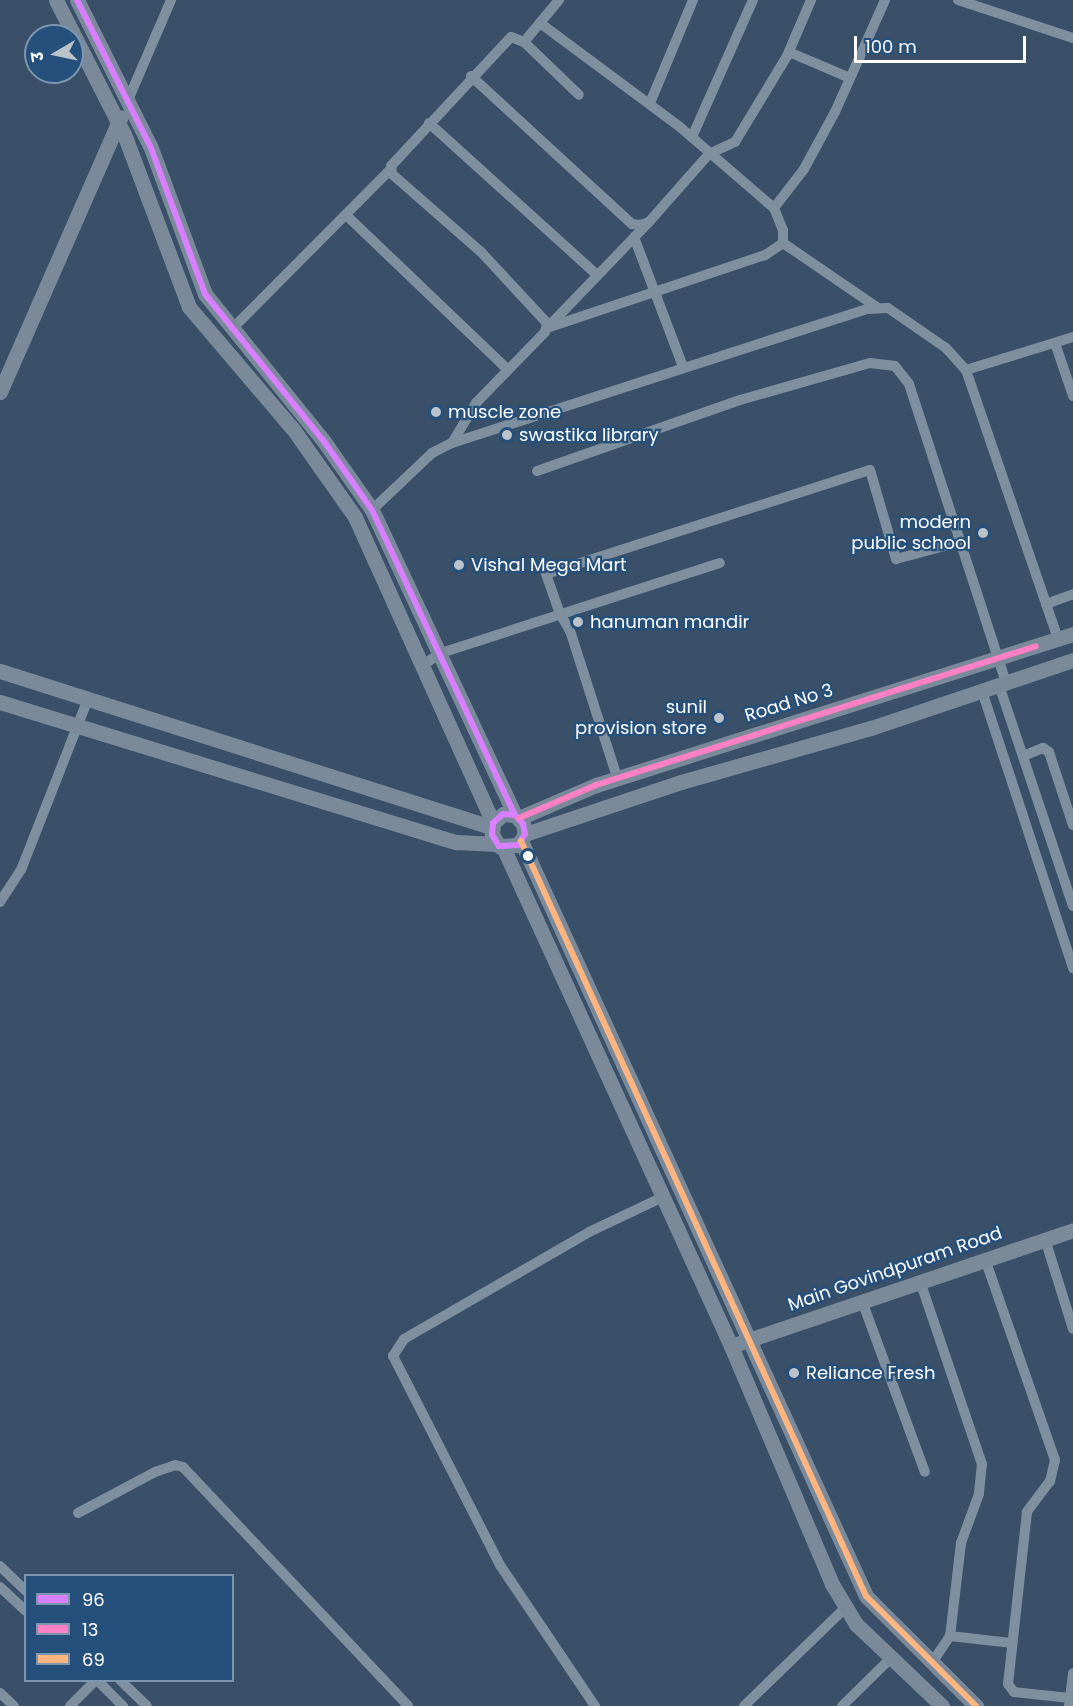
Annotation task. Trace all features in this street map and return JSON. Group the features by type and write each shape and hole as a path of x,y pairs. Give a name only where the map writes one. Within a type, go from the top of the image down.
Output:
{"street":[{"path":"56,0 119,122 189,307 293,429 346,502 423,665 500,846 731,1346 845,1608 891,1658 942,1706"},
{"path":"77,0 151,148 202,287 323,440 372,510 517,816 523,838 866,1596 976,1706"},
{"path":"0,392 171,0"},
{"path":"524,42 560,0"},
{"path":"650,103 693,0"},
{"path":"692,137 753,0"},
{"path":"452,443 476,403 649,222 709,154 735,142 789,52 810,0"},
{"path":"774,208 804,169 850,78 885,0"},
{"path":"958,0 1072,35"},
{"path":"540,23 650,103 774,208 783,230 783,243"},
{"path":"233,328 390,170 393,161 506,40 514,37 524,42 579,95"},
{"path":"789,52 850,78"},
{"path":"471,76 632,224 649,222"},
{"path":"429,123 595,273"},
{"path":"390,170 515,285 543,316 547,328"},
{"path":"346,216 507,369"},
{"path":"634,237 657,290 683,367"},
{"path":"547,328 765,255 783,243"},
{"path":"783,243 878,308 897,314 946,348 966,370 1046,604 1066,637"},
{"path":"372,510 432,453 452,443 683,367 878,308"},
{"path":"966,370 1073,337"},
{"path":"1055,343 1073,396"},
{"path":"537,471 740,400 886,362 902,372 909,384 960,542 997,658 1002,684 1023,756 1073,906"},
{"path":"617,777 570,631 560,614 546,574 870,470 896,560 960,542"},
{"path":"423,665 441,653 720,563"},
{"path":"1046,604 1073,594"},
{"name":"Road No 3","path":"517,816 617,777 1066,637"},
{"path":"0,702 79,726 124,743 456,842 513,847 523,838 681,782 871,728 1073,660"},
{"path":"0,671 492,825"},
{"path":"982,691 1073,968"},
{"path":"0,902 21,870 88,699"},
{"path":"1023,756 1043,748 1049,752 1073,825"},
{"path":"492,825 503,814 517,816"},
{"path":"595,1706 500,1565 393,1356 404,1339 590,1232 661,1198"},
{"name":"Main Govindpuram Road","path":"731,1346 1073,1230"},
{"path":"1045,1239 1073,1329"},
{"path":"985,1259 1055,1460 1050,1481 1027,1512 1008,1684 1011,1690 1070,1702 1073,1673"},
{"path":"920,1281 982,1464 979,1494 961,1543 950,1636 932,1663"},
{"path":"862,1301 925,1473"},
{"path":"78,1513 155,1472 175,1465 183,1467 408,1706"},
{"path":"0,1566 24,1589"},
{"path":"0,1587 24,1609"},
{"path":"748,1705 845,1608"},
{"path":"950,1636 1011,1643"},
{"path":"842,1706 891,1658"},
{"path":"70,1706 94,1682"},
{"path":"98,1682 123,1706"},
{"path":"122,1682 147,1706"},
{"path":"0,1693 14,1706"}],"transit line":[{"name":"96","path":"77,0 151,148 205,294 323,440 372,510 515,815 523,824 525,834 518,845 499,846 492,835 493,823 503,814 515,815"},
{"name":"13","path":"519,818 596,785 1036,646"},
{"name":"69","path":"521,841 866,1596 976,1706"}],"place":[{"name":"muscle zone","path":"436,412"},
{"name":"swastika library","path":"507,435"},
{"name":"modern public school","path":"983,533"},
{"name":"Vishal Mega Mart","path":"459,565"},
{"name":"hanuman mandir","path":"578,622"},
{"name":"sunil provision store","path":"719,718"},
{"name":"Reliance Fresh","path":"794,1373"}]}
